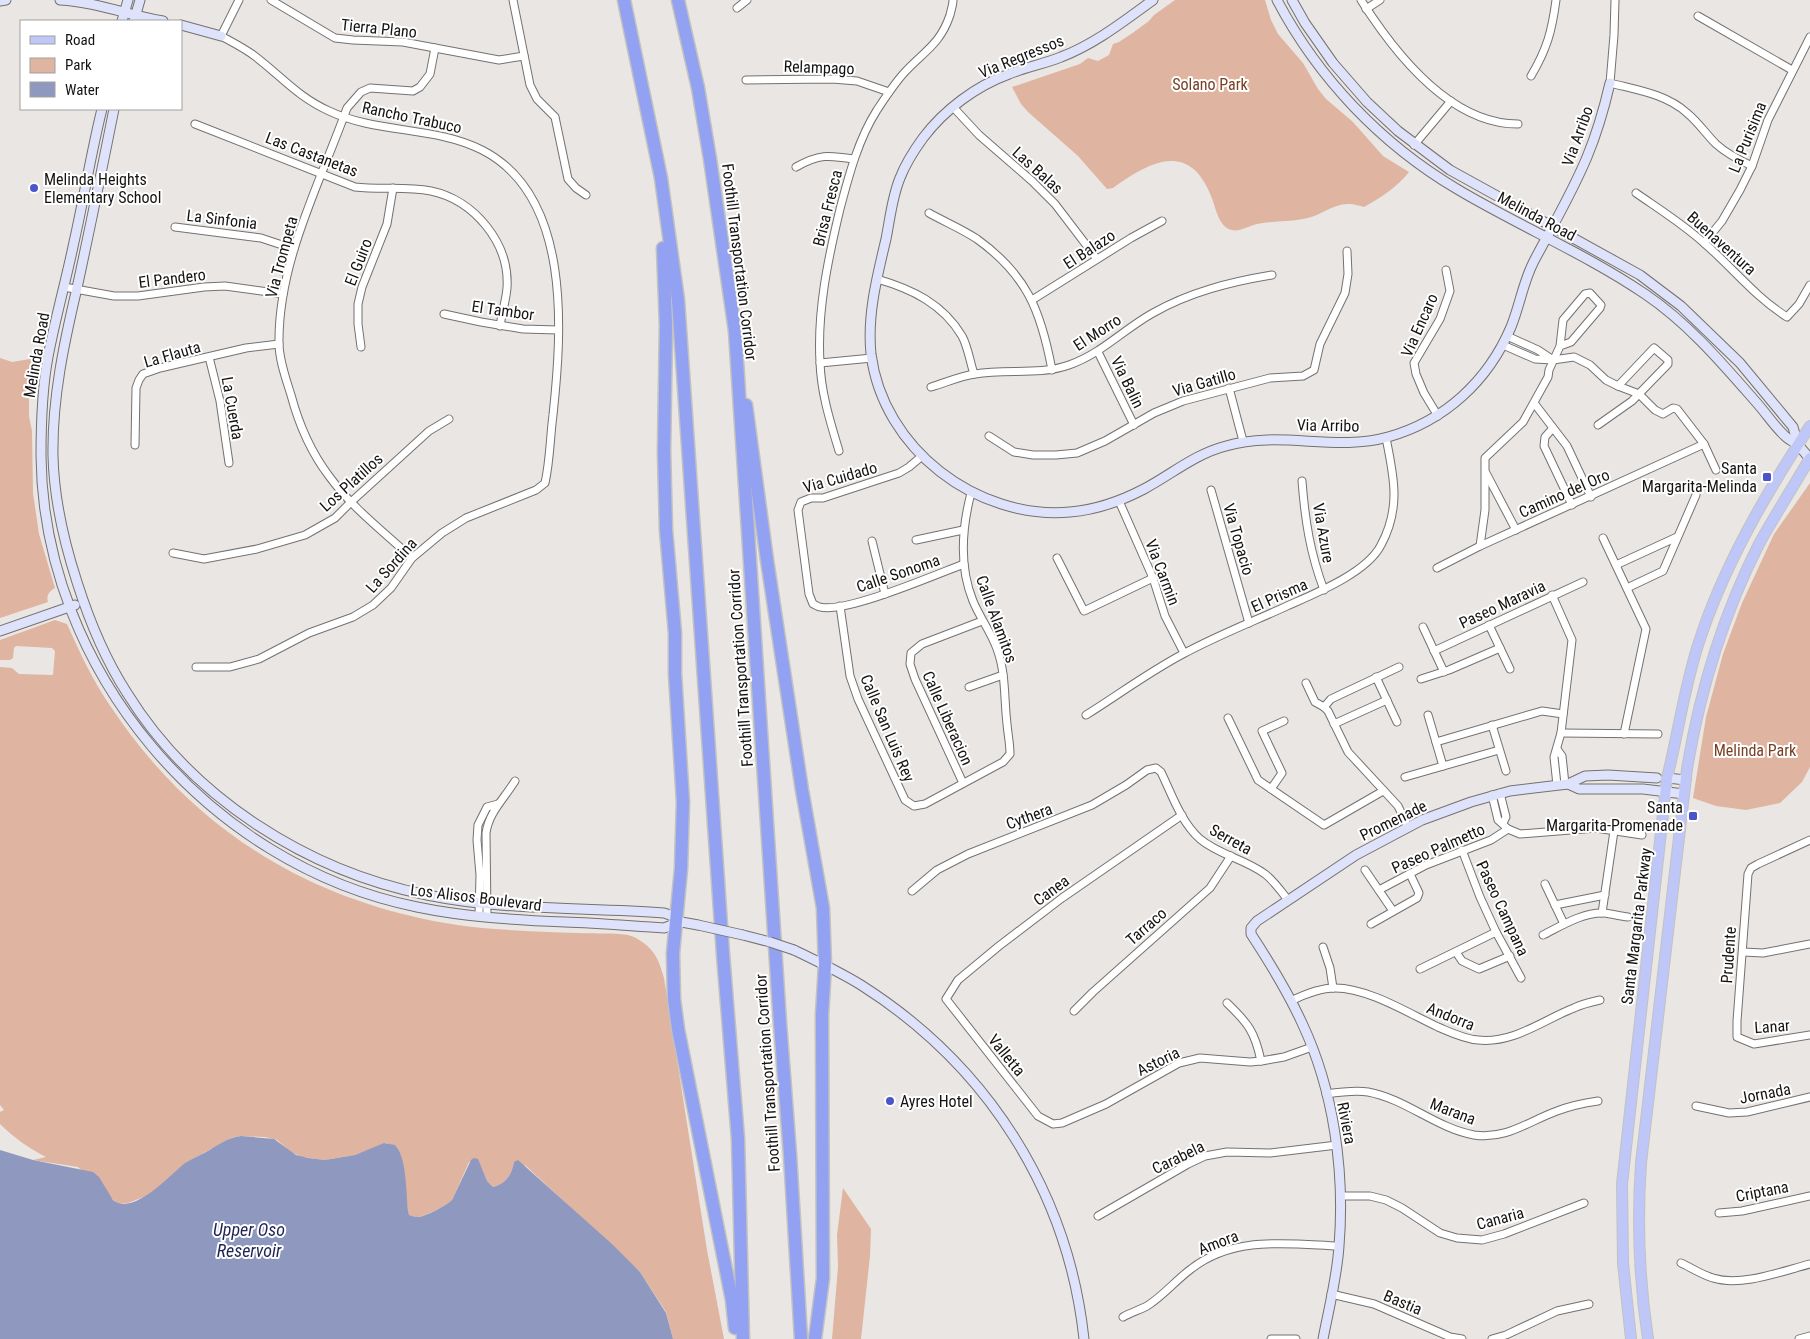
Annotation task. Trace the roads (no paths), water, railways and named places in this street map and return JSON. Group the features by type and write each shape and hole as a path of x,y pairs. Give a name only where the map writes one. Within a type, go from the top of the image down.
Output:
{"highway":[{"name":"Foothill Transportation Corridor","path":"624,0 661,178 678,300 723,954 738,1140 743,1339"},
{"name":"Foothill Transportation Corridor","path":"678,0 698,88 734,331 801,1339"},
{"path":"661,178 666,325 664,451 666,530 675,633 675,674 683,802 682,869 673,953 674,999 732,1300 737,1339"},
{"path":"734,331 751,435 767,560 802,790 823,908 826,966 822,1014 823,1278 815,1339"}],"main road":[{"path":"0,1 6,0"},
{"path":"60,0 110,7 124,12 135,19 149,20"},
{"path":"122,20 128,0"},
{"path":"135,19 140,0"},
{"name":"Via Regressos","path":"872,358 870,333 872,305 899,179 923,139 953,107 971,93 1005,75 1062,57 1091,43 1116,28 1154,0"},
{"name":"Melinda Road","path":"1277,0 1293,28 1323,72 1352,105 1386,138 1443,181 1621,278 1674,316 1714,355 1786,438 1798,445 1810,459"},
{"name":"Melinda Road","path":"1292,0 1318,44 1342,75 1381,116 1414,145 1450,170 1640,275 1681,306 1740,363 1793,427 1798,445"},
{"name":"Rancho Trabuco","path":"182,25 221,36"},
{"name":"Via Arribo","path":"872,358 876,378 893,417 906,438 922,456 935,469 971,493 993,502 1019,509 1070,512 1094,509 1119,501 1144,489 1198,456 1223,446 1243,441 1276,439 1332,444 1386,438 1404,432 1438,416 1461,399 1478,381 1503,344 1530,269 1587,158 1602,118 1610,83"},
{"name":"Melinda Road","path":"70,607 57,564 44,499 41,456 42,410 48,358 102,110"},
{"name":"Melinda Road","path":"84,602 64,540 53,456 60,365 114,110"},
{"name":"Santa Margarita Parkway","path":"1631,1339 1623,1263 1622,1184 1666,792 1662,778 1698,645 1712,606 1742,540 1810,426"},
{"name":"Santa Margarita Parkway","path":"1648,1339 1640,1267 1639,1192 1646,1112 1684,794 1699,707 1710,664 1736,592 1760,542 1810,459"},
{"path":"0,631 84,602"},
{"name":"Los Alisos Boulevard","path":"84,602 104,650 126,692 162,741 221,798 284,842 330,865 368,879 413,892 483,903 664,913 673,916 676,921 742,935 794,950 878,996 927,1034 962,1068 1002,1117 1030,1163 1057,1223 1075,1285 1084,1339"},
{"name":"Los Alisos Boulevard","path":"70,607 106,683 144,738 184,781 225,818 290,861 318,875 354,889 415,907 483,917 664,928 672,926 676,921"},
{"path":"1608,775 1608,789"},
{"name":"Promenade","path":"1251,928 1257,921 1356,855 1408,827 1446,811 1496,794 1563,784 1585,776 1608,775 1686,780"},
{"name":"Promenade","path":"1563,784 1579,789 1643,789 1684,794"},
{"name":"Riviera","path":"1251,928 1251,934 1291,1000 1312,1047 1326,1094 1336,1145 1340,1196 1339,1246 1323,1339"}],"street":[{"path":"221,36 238,0"},
{"name":"Tierra Plano","path":"271,0 335,38 403,42 499,60 524,56"},
{"path":"513,0 530,84 537,100 555,118 568,179 586,195"},
{"path":"737,8 747,0"},
{"name":"Brisa Fresca","path":"839,451 824,402 820,363 820,315 832,239 854,159 865,131 904,73 931,48 945,28 953,0"},
{"path":"1360,0 1410,67 1432,86 1465,109 1501,124 1518,124"},
{"path":"1366,9 1380,0"},
{"path":"1531,76 1542,58 1552,30 1556,0"},
{"name":"Via Arribo","path":"1610,83 1615,0"},
{"path":"1698,16 1792,70"},
{"name":"Rancho Trabuco","path":"221,36 256,56 289,86 329,111 378,127 448,137 483,150 505,165 535,200 551,246 558,330 556,390 545,483"},
{"name":"La Purisima","path":"1704,243 1722,222 1752,166 1768,120 1810,37"},
{"name":"Via Trompeta","path":"412,558 351,502 314,456 302,432 287,383 279,344 283,294 294,249 347,108 355,98 370,88 412,91 420,86 430,74 436,48"},
{"name":"Relampago","path":"746,80 832,79 857,81 890,92"},
{"path":"1610,83 1661,97 1674,104 1687,113 1717,145 1732,157 1752,166"},
{"path":"1414,145 1451,100"},
{"name":"Las Balas","path":"953,107 978,136 1032,181 1055,204 1098,259"},
{"name":"Las Castanetas","path":"195,124 355,186 374,189 410,188 433,192 464,205 476,214 489,228 496,240 506,269 507,288 500,326"},
{"path":"796,167 807,161 829,155 854,159"},
{"name":"El Guiro","path":"361,347 358,304 362,287 388,224 393,188"},
{"name":"Buenaventura","path":"1636,193 1678,222 1704,243 1770,307 1786,317 1799,304 1810,285"},
{"path":"929,213 975,238 1007,266 1032,300 1040,319 1052,370"},
{"name":"El Balazo","path":"1032,300 1162,221"},
{"name":"La Sinfonia","path":"175,227 261,238 294,249"},
{"name":"Via Gatillo","path":"989,436 1014,452 1033,455 1078,453 1105,441 1154,413 1183,401 1270,378 1303,376 1314,370 1320,344 1345,293 1348,274 1347,251"},
{"name":"Via Encaro","path":"1438,416 1424,392 1416,374 1414,363 1440,319 1450,291 1446,270"},
{"name":"El Morro","path":"931,388 974,374 1032,373 1070,365 1098,352 1139,322 1177,301 1204,290 1272,275"},
{"path":"877,279 914,292 936,305 950,320 962,338 974,374"},
{"name":"El Pandero","path":"64,287 114,296 138,296 225,286 283,294"},
{"path":"1480,546 1485,510 1485,458 1523,422 1546,382 1560,346 1564,320 1584,294 1590,293 1602,305 1570,342 1560,346"},
{"name":"El Tambor","path":"444,314 500,326 558,330"},
{"path":"1507,336 1538,350 1553,360"},
{"name":"La Flauta","path":"135,445 136,388 143,374 160,368 246,348 279,344"},
{"path":"1503,344 1534,359 1553,360 1574,357 1590,365 1606,380 1639,394 1655,410 1663,414 1673,408 1677,409 1704,444 1716,470"},
{"path":"1598,424 1632,401 1668,362 1656,348 1618,386"},
{"name":"Via Balin","path":"1098,352 1134,425"},
{"name":"La Cuerda","path":"209,357 220,401 229,463"},
{"path":"820,363 872,358"},
{"path":"1229,388 1243,441"},
{"path":"1534,403 1567,446 1591,496"},
{"name":"Los Platillos","path":"173,553 204,559 257,549 305,535 336,518 351,502 429,432 449,419"},
{"path":"1553,428 1545,437 1544,446 1572,505"},
{"name":"El Prisma","path":"1086,715 1184,653 1324,590 1347,577 1367,562 1381,547 1390,526 1395,504 1394,478 1386,438"},
{"name":"Camino del Oro","path":"1437,568 1480,546 1704,444"},
{"name":"Via Cuidado","path":"840,606 822,608 814,604 809,594 798,510 801,502 811,498 824,498 899,473 909,468 922,456"},
{"path":"1485,471 1516,530"},
{"name":"Via Azure","path":"1302,481 1305,518 1312,555 1324,590"},
{"name":"La Sordina","path":"196,667 230,667 259,659 310,633 353,618 373,605 392,588 412,558 442,533 466,518 536,490 545,483"},
{"name":"Via Topacio","path":"1211,490 1249,623"},
{"name":"Calle Alamitos","path":"904,800 914,806 925,804 1003,762 1010,754 1003,675 997,648 972,600 964,564 963,530 971,493"},
{"path":"1627,588 1663,571 1696,495"},
{"name":"Via Carmin","path":"1119,501 1153,578 1165,616 1184,653"},
{"path":"916,540 963,530"},
{"path":"1616,565 1677,537"},
{"path":"1603,538 1646,629 1624,734"},
{"path":"872,541 885,594"},
{"path":"1058,558 1084,611 1153,578"},
{"name":"Calle Sonoma","path":"840,606 885,594 964,564"},
{"name":"Paseo Maravia","path":"1434,650 1583,582"},
{"path":"1552,595 1572,640 1564,714 1557,749 1562,756 1563,784"},
{"name":"Calle San Luis Rey","path":"840,606 850,676 858,699 904,800"},
{"name":"Calle Liberacion","path":"963,783 915,679 910,664 911,653 922,644 982,621"},
{"path":"1489,625 1510,669"},
{"path":"1423,627 1444,672"},
{"path":"1421,679 1444,672 1500,648"},
{"path":"1324,707 1331,699 1399,667"},
{"path":"969,687 1003,675"},
{"path":"1376,678 1397,722"},
{"path":"1306,683 1315,702 1328,711 1348,752 1398,806 1408,827"},
{"path":"1334,724 1387,700"},
{"path":"1436,742 1542,711 1564,714"},
{"path":"1428,716 1442,766"},
{"path":"1228,718 1258,780 1324,825 1383,791"},
{"path":"1271,789 1282,773 1262,731 1284,721"},
{"path":"1492,725 1506,771"},
{"path":"1561,733 1658,734"},
{"path":"1405,777 1499,750"},
{"name":"Serreta","path":"1156,768 1161,772 1190,828 1212,847 1265,874 1288,900"},
{"name":"Cythera","path":"912,891 937,870 968,854 1092,805 1147,770 1156,768"},
{"path":"483,917 487,822 515,781"},
{"name":"Paseo Palmetto","path":"1496,794 1506,817 1503,823 1508,829 1520,834 1596,828 1642,835"},
{"name":"Canea","path":"946,998 958,980 999,946 1062,898 1182,815"},
{"name":"Paseo Palmetto","path":"1379,890 1426,865 1491,840 1508,829"},
{"path":"1602,913 1614,832"},
{"name":"Prudente","path":"1737,1037 1748,874 1751,868 1758,864 1810,840"},
{"name":"Paseo Campana","path":"1462,850 1496,932 1521,978"},
{"name":"Tarraco","path":"1074,1011 1210,888 1231,856"},
{"path":"1365,870 1393,911"},
{"path":"1371,924 1417,898 1419,893 1410,874"},
{"path":"1545,884 1564,924"},
{"path":"1555,905 1605,895"},
{"path":"1544,935 1564,924 1602,913 1628,917"},
{"path":"1420,969 1496,932"},
{"path":"1743,952 1763,953 1810,944"},
{"path":"1323,947 1334,988"},
{"path":"1456,952 1462,961 1479,969 1510,956"},
{"name":"Andorra","path":"1291,1000 1310,993 1334,988 1346,989 1377,998 1454,1034 1476,1040 1503,1039 1518,1034 1575,1007 1600,1000"},
{"name":"Valletta","path":"946,998 1038,1116 1053,1124"},
{"path":"1227,1003 1245,1020 1257,1040 1262,1061"},
{"name":"Lanar","path":"1737,1037 1754,1044 1810,1035"},
{"name":"Astoria","path":"1053,1124 1062,1123 1106,1104 1179,1063 1200,1058 1250,1062 1262,1061 1284,1057 1312,1047"},
{"name":"Marana","path":"1326,1094 1347,1091 1366,1092 1384,1096 1453,1129 1475,1135 1508,1133 1556,1111 1598,1101"},
{"name":"Jornada","path":"1696,1106 1729,1113 1810,1098"},
{"name":"Carabela","path":"1098,1216 1205,1156 1227,1152 1270,1153 1336,1145"},
{"name":"Canaria","path":"1340,1196 1370,1196 1386,1200 1402,1208 1440,1233 1457,1238 1482,1240 1504,1234 1584,1203"},
{"name":"Criptana","path":"1719,1212 1742,1211 1810,1196"},
{"name":"Amora","path":"1122,1317 1147,1306 1212,1255 1238,1246 1265,1243 1339,1246"},
{"path":"1681,1263 1713,1278 1729,1281 1748,1280 1810,1264"},
{"name":"Bastia","path":"1331,1294 1374,1304 1450,1337 1462,1339"},
{"path":"1492,1339 1506,1335 1557,1311 1589,1304"},
{"path":"1799,1339 1810,1336"},
{"path":"1271,1339 1296,1339"}],"water":[{"name":"Upper Oso Reservoir","path":"241,1136 274,1139 296,1155 325,1160 355,1155 384,1143 395,1145 402,1158 404,1167 409,1215 417,1217 431,1213 452,1200 471,1160 474,1158 478,1159 487,1181 493,1187 505,1181 512,1171 514,1162 518,1160 613,1245 640,1272 666,1313 673,1339 0,1339 0,1150 33,1160 93,1172 99,1177 113,1200 121,1204 141,1199 185,1163 227,1140"}],"place":[{"name":"Melinda Heights Elementary School","path":"34,188"},
{"name":"Santa Margarita-Melinda","path":"1767,477"},
{"name":"Santa Margarita-Promenade","path":"1693,816"},
{"name":"Ayres Hotel","path":"890,1101"}],"park label":[{"name":"Solano Park","path":"1210,84"},
{"name":"Melinda Park","path":"1755,750"}]}
